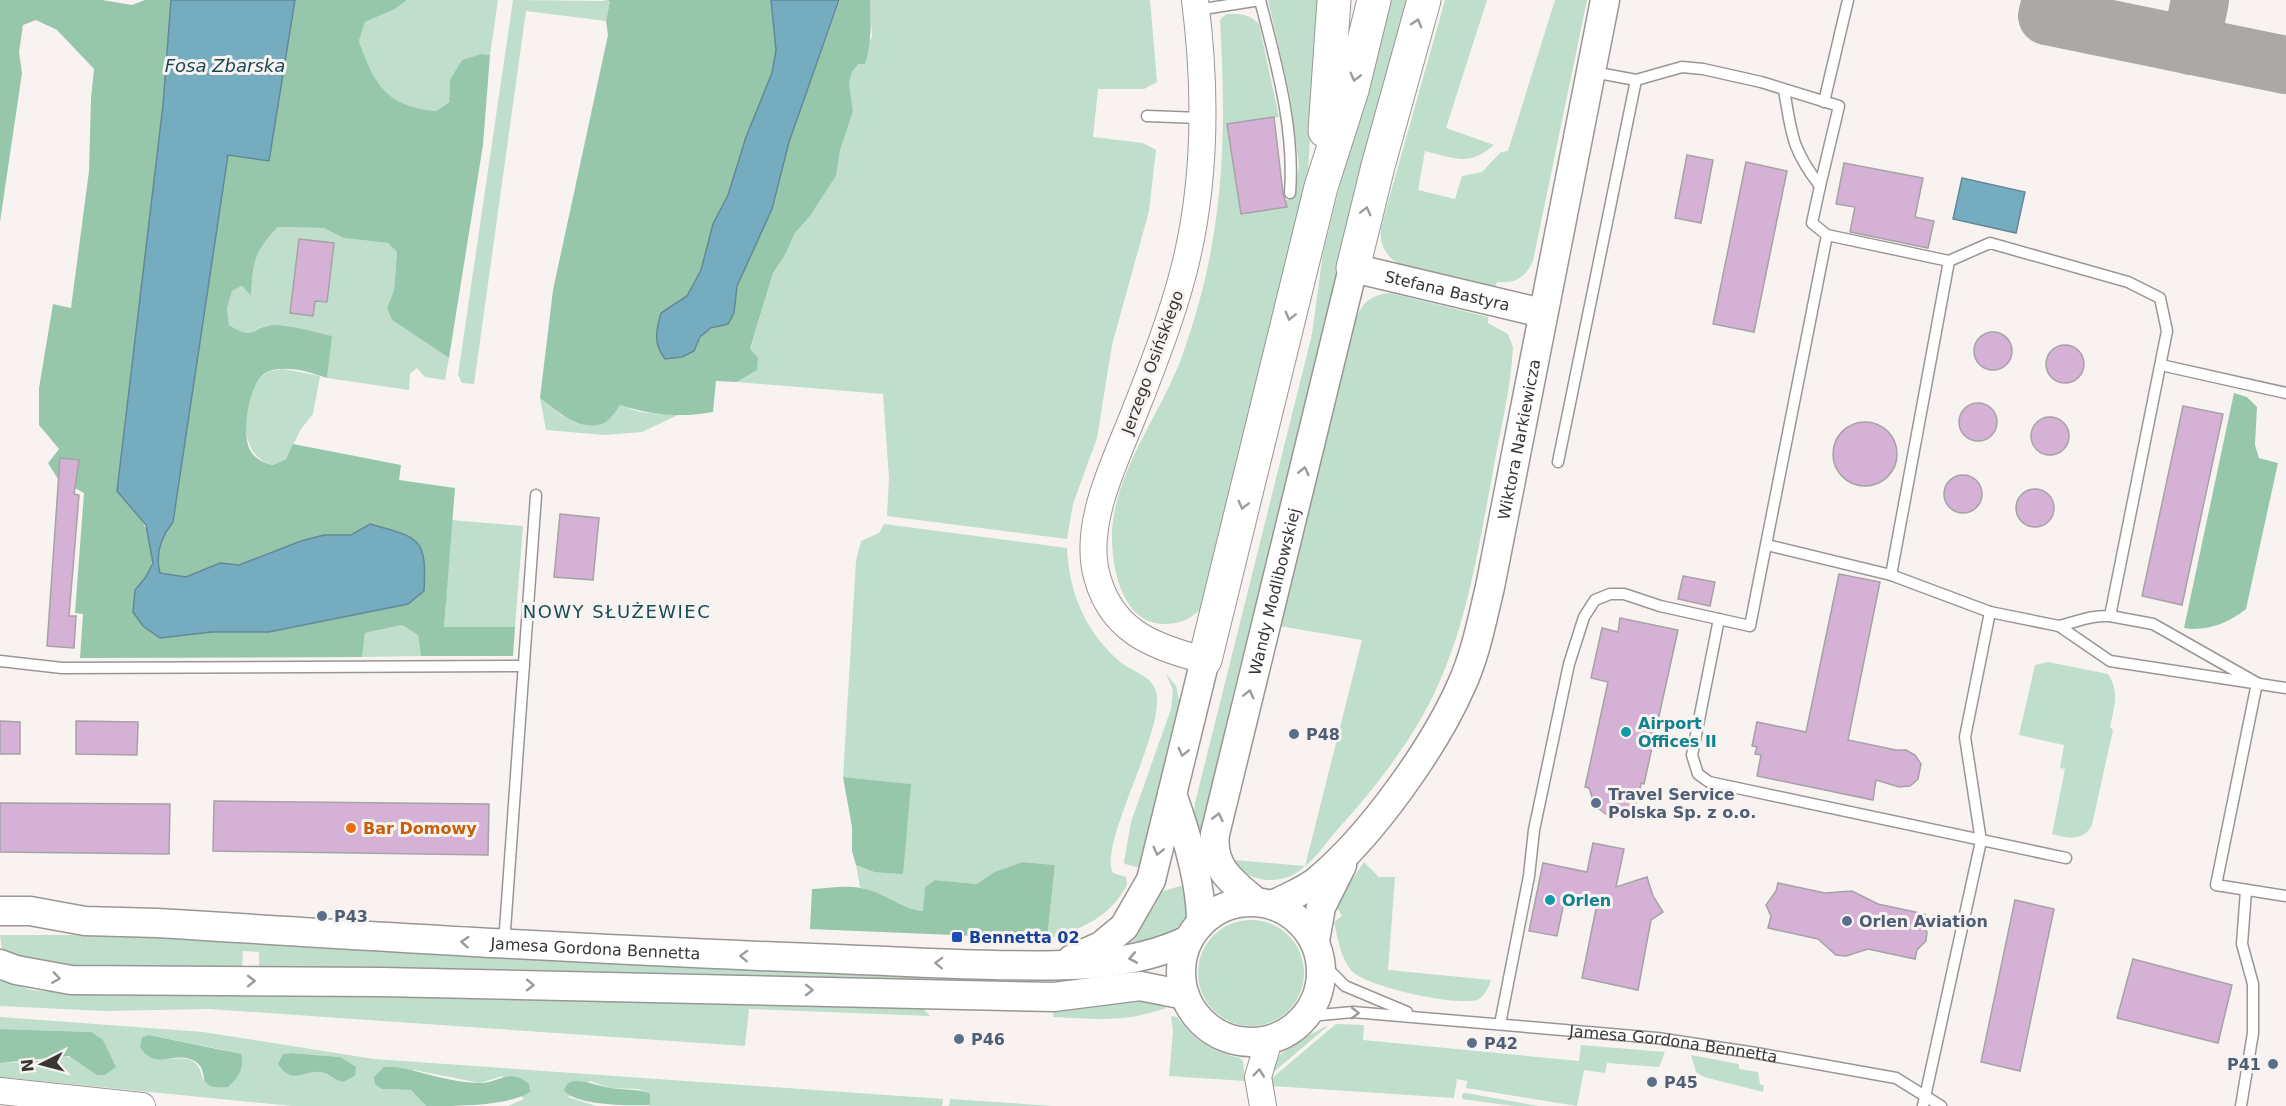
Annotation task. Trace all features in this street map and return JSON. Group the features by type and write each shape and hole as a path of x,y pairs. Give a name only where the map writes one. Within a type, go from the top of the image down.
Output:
{"highway":[{"path":"1205,660 1306,190 1334,0"},
{"path":"1306,190 1352,90 1374,0"},
{"path":"1353,268 1377,166 1424,0"}],"main road":[{"name":"Wiktora Narkiewicza","path":"1264,903 1317,881 1352,848 1390,800 1435,734 1469,666 1490,588 1605,0"},
{"name":"Stefana Bastyra","path":"1353,268 1542,313"},
{"name":"Wandy Modlibowskiej","path":"1264,903 1221,870 1214,851 1215,834 1353,268"},
{"path":"1052,966 1101,946 1124,927 1151,880 1205,660"},
{"path":"1172,794 1185,831 1201,905 1181,971 1185,995 1200,1021 1217,1034 1237,1041 1269,1040 1299,1024 1310,1011 1318,994 1318,951 1292,914 1264,903 1225,906 1195,931"},
{"name":"Wiktora Narkiewicza","path":"1318,951 1321,907 1352,848"},
{"name":"Jamesa Gordona Bennetta","path":"0,911 42,913 85,921 168,923 613,951 1052,966 1104,963 1162,953 1195,931"},
{"name":"Jamesa Gordona Bennetta","path":"0,964 41,976 72,980 393,982 1054,997 1140,986 1185,995"}],"street":[{"name":"Jerzego Osińskiego","path":"1196,5 1201,118 1196,201 1180,285 1162,340 1106,488 1097,525 1094,555 1100,585 1107,600 1126,626 1153,643 1205,660"},
{"path":"1263,1106 1258,1077 1269,1040"},
{"path":"0,1091 142,1106"}],"lane":[{"path":"1196,5 1260,0 1284,97 1292,166 1306,190"},
{"path":"1824,102 1848,0"},
{"path":"1591,72 1636,80 1682,67 1714,71 1839,106 1812,223 1827,235 1949,261 1990,243 2128,282 2160,298 2167,332 2110,616"},
{"path":"1558,462 1636,80"},
{"path":"1784,90 1793,145 1801,161 1820,186"},
{"path":"1147,116 1201,118"},
{"path":"1500,1024 1529,876 1534,830 1569,664 1584,617 1595,600 1610,594 1643,599 1660,606 1749,626 1767,545 1827,235"},
{"path":"1891,575 1949,261"},
{"path":"2161,365 2286,393"},
{"path":"504,944 536,495"},
{"path":"1767,545 1891,575 1990,612 2059,626 2110,661 2286,688"},
{"path":"1924,1100 1981,841 1965,737 1990,612"},
{"path":"2059,626 2078,622 2086,616 2110,616 2153,624 2256,683"},
{"path":"1719,619 1692,755 1698,774 1709,782 2066,858"},
{"path":"0,661 62,668 524,666"},
{"path":"2256,683 2216,885 2286,896"},
{"path":"2241,1106 2253,1033 2253,984 2242,944 2246,891"},
{"name":"Jamesa Gordona Bennetta","path":"1318,951 1345,986 1415,1016"},
{"name":"Jamesa Gordona Bennetta","path":"1299,1024 1320,1015 1335,1012 1415,1016 1657,1038 1896,1078 1924,1100 1941,1106"}],"green space":[{"path":"0,0 102,0 132,5 145,0 171,0 137,514 149,536 152,562 148,574 135,590 140,618 147,628 161,638 212,632 370,524 351,535 324,535 301,541 238,565 219,563 186,577 160,573 161,546 173,522 228,154 269,161 295,0 407,0 395,9 365,22 359,41 377,82 385,91 394,99 419,108 436,111 449,102 450,80 462,60 482,54 490,55 483,145 449,358 392,320 387,308 394,290 397,252 388,243 343,238 324,228 278,227 264,243 256,258 251,296 242,286 232,291 227,309 229,325 244,332 249,333 267,326 281,325 332,336 327,378 305,371 282,369 267,372 260,378 251,397 246,420 247,442 254,456 273,465 286,459 293,444 401,465 399,480 455,488 444,627 515,627 513,656 421,656 418,635 402,625 365,633 362,657 80,658 83,614 75,613 84,493 58,479 48,463 59,449 39,425 39,388 53,304 71,308 89,171 94,69 57,30 36,20 23,25 19,52 22,73 0,222"},
{"path":"407,0 498,0 490,55 482,54 450,80 449,101 436,111 405,104 394,99 385,91 371,71 359,41 365,22 395,9"},
{"path":"513,0 610,1 606,21 526,11 474,384 462,383 458,375"},
{"path":"603,0 771,0 776,50 772,73 746,137 728,195 713,224 701,270 687,296 661,313 693,351 703,336 716,327 728,324 734,313 736,286 772,209 789,142 840,0 870,0 869,48 865,64 858,64 852,72 849,83 853,111 840,151 836,176 810,216 795,233 785,255 773,273 750,349 758,358 757,370 737,382 716,381 713,412 666,415 620,405 611,418 604,423 587,425 570,419 540,398 553,290 608,35 606,21 610,1"},
{"path":"870,0 1150,0 1157,82 1144,89 1098,89 1093,137 1143,143 1156,150 1149,211 1112,345 1097,438 1073,504 1067,539 887,516 889,478 883,394 737,382 757,370 750,350 773,273 785,255 795,233 810,216 836,176 840,151 853,111 849,83 852,72 872,37"},
{"path":"1268,0 1319,0 1308,171 1201,609 1180,622 1165,624 1150,622 1138,615 1122,590 1114,560 1112,532 1121,487 1181,359 1206,274 1219,191 1223,108 1220,20 1226,14 1248,16 1259,24 1279,117 1227,125 1241,214 1286,207 1286,200 1294,198 1299,166 1290,96"},
{"path":"1386,0 1408,0 1232,698 1201,844 1192,827 1195,803 1312,334 1323,253"},
{"path":"1445,0 1487,0 1446,128 1494,145 1477,156 1461,159 1425,151 1418,190 1455,199 1462,176 1482,172 1501,152 1508,151 1555,0 1587,0 1533,261 1519,278 1509,282 1497,282 1494,290 1403,266 1388,255 1381,240 1381,227"},
{"path":"278,227 324,228 343,238 388,243 397,252 394,290 387,308 392,320 449,358 445,380 425,377 417,368 410,374 409,390 327,378 331,336 281,325 244,332 229,325 227,309 232,291 242,286 251,296 256,258 264,243"},
{"path":"1390,293 1488,317 1488,323 1508,334 1513,347 1507,396 1470,589 1454,644 1433,696 1413,732 1390,766 1306,866 1281,879 1260,879 1248,875 1235,860 1305,866 1362,640 1279,626 1355,321 1368,301"},
{"path":"284,369 320,376 313,414 301,429 286,459 273,465 261,460 252,450 247,438 246,409 256,383 265,374"},
{"path":"2234,393 2247,397 2257,407 2255,445 2259,458 2278,463 2246,609 2216,625 2200,629 2184,628"},
{"path":"540,398 561,415 573,420 620,405 640,412 678,415 642,432 605,435 546,430"},
{"path":"451,520 523,526 515,627 444,627"},
{"path":"884,524 1067,548 1075,595 1088,624 1119,661 1153,684 1157,697 1156,715 1150,738 1121,816 1111,859 1113,873 1126,877 1127,885 1112,906 1093,921 1047,939 1055,865 1022,862 994,872 977,884 935,880 925,887 924,911 900,905 860,887 856,865 874,872 910,784 843,777 856,561 861,541 879,533"},
{"path":"402,625 418,635 421,656 362,657 365,633"},
{"path":"2048,662 2108,674 2115,693 2110,727 2113,730 2092,825 2084,834 2075,837 2052,834 2065,769 2060,768 2064,745 2019,735 2035,665"},
{"path":"1166,674 1176,686 1180,704 1140,868 1124,862 1131,822 1171,709 1173,690"},
{"path":"843,777 911,784 903,874 874,872 856,865 852,851 852,827"},
{"path":"1022,862 1055,865 1047,939 810,929 812,889 861,888 915,910 923,911 925,887 935,880 977,884 994,872"},
{"path":"1364,862 1379,877 1395,877 1388,970 1491,980 1479,999 1454,1001 1416,995 1363,979 1354,973 1343,956 1337,935 1334,922 1342,916 1335,904"},
{"path":"1187,884 1189,905 1180,925 1164,936 1126,942 1155,905 1160,892"},
{"path":"1251,920 1271,924 1289,935 1300,953 1304,973 1300,993 1289,1011 1271,1022 1251,1026 1231,1022 1213,1011 1202,993 1198,973 1202,953 1213,935 1231,924"},
{"path":"0,935 126,935 987,978 986,983 495,969 259,967 259,952 243,951 242,968 67,967 46,965 2,951"},
{"path":"0,979 31,990 87,995 321,995 922,1007 930,1016 749,1009 745,1046 209,1009 105,1011 0,1006"},
{"path":"1143,1000 1159,1003 1166,1008 1123,1018 1053,1017 1054,1011"},
{"path":"1171,1016 1177,1017 1190,1033 1204,1044 1240,1058 1243,1061 1245,1081 1169,1076 1173,1031"},
{"path":"0,1017 203,1032 374,1059 943,1099 942,1106 650,1106 650,1093 638,1089 610,1088 590,1081 568,1097 596,1106 508,1106 524,1099 502,1076 480,1083 414,1070 382,1089 411,1090 426,1106 292,1106 0,1077 0,1063 30,1062 62,1056 73,1058 97,1075 91,1032 0,1029","holes":["149,1035 224,1050 203,1080 199,1068 193,1061 149,1055 141,1047 142,1037","283,1054 340,1057 355,1076 343,1082"]},
{"path":"1336,1024 1364,1025 1363,1040 1579,1061 1581,1045 1665,1052 1659,1067 1607,1063 1605,1073 1584,1070 1577,1106 1466,1088 1467,1081 1457,1079 1454,1098 1272,1086 1272,1078"},
{"path":"1328,1026 1270,1075 1275,1061 1282,1054"},
{"path":"0,1029 91,1032 103,1040 116,1067 105,1075 97,1075 69,1056 0,1063"},
{"path":"149,1035 241,1054 240,1072 228,1087 210,1086 204,1080 200,1066 189,1058 160,1059 146,1055 140,1047 142,1037"},
{"path":"283,1054 340,1057 356,1067 355,1076 343,1082 321,1072 293,1076 283,1071 278,1064"},
{"path":"1691,1055 1739,1064 1739,1069 1758,1072 1760,1084 1764,1086 1763,1092 1704,1077 1696,1072"},
{"path":"384,1067 396,1067 470,1083 516,1077 529,1084 530,1092 521,1097 496,1103 426,1106 411,1090 382,1089 375,1084 374,1077"},
{"path":"573,1081 650,1093 650,1105 604,1104 579,1099 564,1090 567,1084"},
{"path":"1462,1094 1538,1106 1514,1106 1462,1099"},
{"path":"950,1099 1055,1106 949,1106"}],"water":[{"name":"Fosa Zbarska","path":"171,0 295,0 269,161 228,155 173,522 160,546 158,559 160,573 186,577 220,563 239,565 301,541 324,535 351,535 370,524 409,537 421,549 425,573 424,591 408,604 269,632 212,632 160,638 143,626 133,612 135,590 153,563 146,525 117,491 163,105"},
{"path":"771,0 839,0 789,142 772,209 737,286 734,313 728,324 711,328 700,337 694,351 682,357 665,359 657,342 661,313 687,296 701,270 713,224 728,195 746,137 772,73 776,50"},
{"path":"1962,178 2025,192 2016,233 1953,219"}],"building":[{"path":"1274,117 1283,193 1287,207 1241,214 1227,124"},
{"path":"1687,155 1713,160 1701,223 1675,218"},
{"path":"1746,162 1787,171 1754,332 1713,324"},
{"path":"1844,163 1923,178 1915,217 1934,221 1928,248 1850,232 1855,207 1836,204"},
{"path":"299,239 334,243 327,302 315,301 313,316 290,313"},
{"path":"1993,332 2000,333 2006,338 2011,344 2011,358 2006,364 2000,369 1993,370 1986,369 1980,364 1975,358 1974,351 1975,344 1980,338 1986,333"},
{"path":"2065,345 2072,346 2078,351 2083,357 2083,371 2078,377 2072,382 2065,383 2058,382 2052,377 2047,371 2046,364 2047,357 2052,351 2058,346"},
{"path":"1978,403 1985,404 1991,409 1996,415 1996,429 1991,435 1985,440 1978,441 1971,440 1965,435 1960,429 1959,422 1960,415 1965,409 1971,404"},
{"path":"2183,406 2223,414 2182,605 2142,596"},
{"path":"2050,417 2057,418 2063,423 2068,429 2068,443 2063,449 2057,454 2050,455 2043,454 2037,449 2032,443 2031,436 2032,429 2037,423 2043,418"},
{"path":"1859,422 1871,422 1888,431 1895,442 1897,454 1895,466 1888,477 1871,486 1859,486 1847,481 1838,472 1833,460 1833,448 1838,436 1847,427"},
{"path":"60,458 79,460 74,494 79,495 69,616 76,616 74,648 47,646"},
{"path":"1963,475 1970,476 1976,481 1981,487 1981,501 1976,507 1970,512 1963,513 1956,512 1950,507 1945,501 1944,494 1945,487 1950,481 1956,476"},
{"path":"2035,489 2042,490 2048,495 2053,501 2053,515 2048,521 2042,526 2035,527 2028,526 2022,521 2017,515 2016,508 2017,501 2022,495 2028,490"},
{"path":"560,514 599,518 593,580 554,577"},
{"path":"1839,574 1880,582 1848,740 1906,750 1915,755 1921,764 1918,779 1910,786 1899,787 1876,780 1873,800 1757,776 1761,755 1755,754 1757,747 1752,746 1757,722 1806,732"},
{"path":"1683,576 1715,582 1710,606 1678,599"},
{"name":"Airport Offices II","path":"1620,618 1678,630 1644,784 1641,783 1638,800 1632,809 1622,815 1610,817 1595,806 1589,788 1585,787 1608,682 1591,678 1602,628 1618,632"},
{"path":"0,721 20,722 20,754 0,754"},
{"path":"76,721 138,722 137,755 76,754"},
{"path":"214,801 489,804 488,855 213,851"},
{"path":"0,803 170,804 169,854 0,852"},
{"path":"1593,843 1624,849 1616,887 1647,877 1653,896 1663,912 1651,920 1638,990 1582,978 1598,899 1566,893 1557,936 1529,931 1543,863 1587,872"},
{"name":"Orlen Aviation","path":"1778,883 1825,893 1852,891 1878,904 1925,914 1923,926 1927,932 1926,941 1917,950 1915,959 1868,949 1846,956 1836,955 1818,939 1768,928 1771,916 1766,905 1776,891"},
{"path":"2015,900 2054,909 2020,1071 1981,1062"},
{"path":"2133,959 2232,985 2218,1043 2117,1018"}],"taxiway":[{"path":"2051,0 2047,16 2286,65"},
{"path":"2191,46 2200,0"}],"place":[{"name":"Airport Offices II","path":"1626,732"},
{"name":"P48","path":"1294,734"},
{"name":"Travel Service Polska Sp. z o.o.","path":"1596,803"},
{"name":"Bar Domowy","path":"351,828"},
{"name":"Orlen","path":"1550,900"},
{"name":"P43","path":"322,916"},
{"name":"Orlen Aviation","path":"1847,921"},
{"name":"Bennetta 02","path":"957,937"},
{"name":"P46","path":"959,1039"},
{"name":"P42","path":"1472,1043"},
{"name":"P41","path":"2273,1064"},
{"name":"P45","path":"1652,1082"}],"district":[{"name":"NOWY SŁUŻEWIEC","path":"617,612"}]}
